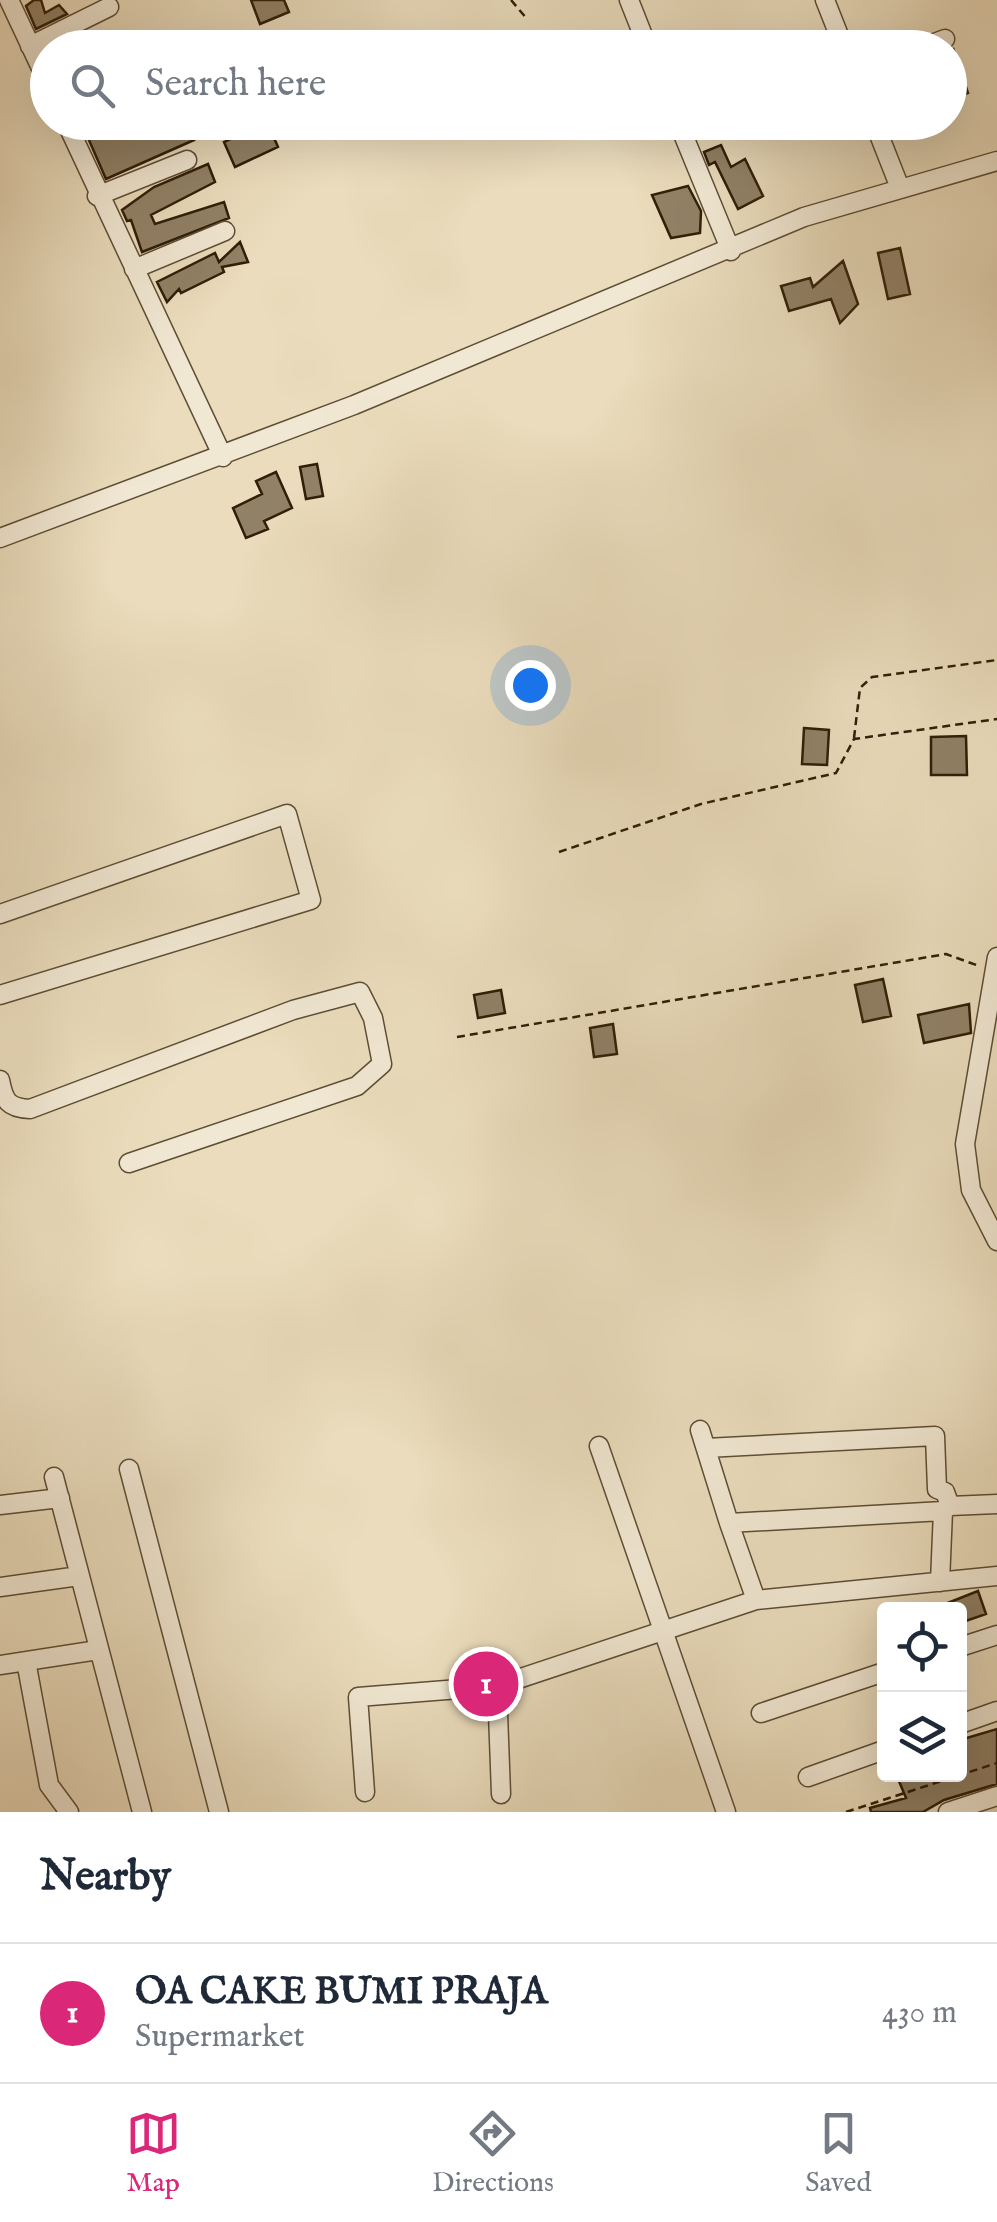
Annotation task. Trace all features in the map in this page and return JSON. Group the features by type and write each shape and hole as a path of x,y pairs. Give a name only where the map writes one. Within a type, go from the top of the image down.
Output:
{"street":[{"path":"9,0 30,46"},
{"path":"629,0 641,30"},
{"path":"828,1 838,30"},
{"path":"62,30 109,7"},
{"path":"74,140 223,457"},
{"path":"685,140 731,251"},
{"path":"881,140 900,188"},
{"path":"98,196 187,160"},
{"path":"0,538 223,457 661,274 731,251 804,217 997,161"},
{"path":"134,269 225,231"},
{"path":"0,914 287,814 311,900 0,994"},
{"path":"996,964 965,1144 971,1190 997,1241"},
{"path":"0,1080 4,1099 14,1108 30,1109 294,1010 360,992 367,1001 382,1064 357,1086 129,1163"},
{"path":"756,1600 703,1439 935,1436 938,1489 945,1492 947,1509 940,1582"},
{"path":"599,1446 629,1543 666,1627 726,1812"},
{"path":"129,1469 219,1812"},
{"path":"54,1477 142,1812"},
{"path":"0,1505 60,1498"},
{"path":"729,1522 997,1504"},
{"path":"0,1586 80,1576"},
{"path":"364,1792 358,1697 497,1686 756,1600 997,1576"},
{"path":"967,1645 997,1634"},
{"path":"0,1665 98,1650"},
{"path":"26,1661 49,1785 68,1812"},
{"path":"761,1713 877,1674"},
{"path":"497,1686 501,1794"},
{"path":"967,1722 997,1711"},
{"path":"808,1777 877,1752"},
{"path":"948,1812 997,1796"}],"path":[{"path":"511,0 527,19"},
{"path":"559,852 701,804 836,774 854,739 860,688 872,676 997,660"},
{"path":"854,739 997,719"},
{"path":"458,1037 946,954 996,964"},
{"path":"846,1812 997,1763"}],"building":[{"path":"41,0 45,13 59,5 67,14 36,29 26,6"},
{"path":"251,0 284,0 289,12 260,24"},
{"path":"89,140 194,140 106,179"},
{"path":"275,140 278,147 235,167 224,142"},
{"path":"721,145 731,167 745,159 763,196 738,209 715,162 709,165 704,152"},
{"path":"208,164 215,182 151,215 155,224 224,202 229,218 142,252 131,220 127,221 122,210 154,187"},
{"path":"688,186 701,211 700,233 671,238 652,195"},
{"path":"240,242 248,262 222,267 224,272 181,293 179,289 167,302 157,282 215,253 219,262"},
{"path":"900,248 910,294 888,299 878,253"},
{"path":"843,261 858,304 840,323 831,299 789,311 781,286 810,278 813,287"},
{"path":"317,464 323,496 306,499 300,467"},
{"path":"276,472 292,508 264,521 268,529 246,538 233,508 262,494 256,481"},
{"path":"804,728 829,730 827,765 802,764"},
{"path":"966,736 967,775 931,775 931,737"},
{"path":"883,979 891,1016 863,1022 855,985"},
{"path":"501,990 505,1013 478,1018 474,995"},
{"path":"969,1004 971,1033 924,1043 918,1015"},
{"path":"613,1024 617,1054 594,1057 590,1028"},
{"path":"978,1591 986,1614 967,1621 967,1602 950,1602"},
{"path":"997,1729 997,1784 944,1800 923,1812 871,1812 870,1808 906,1798 899,1782 967,1782 967,1738"}],"place":[{"name":"OA CAKE BUMI PRAJA","path":"486,1684"}]}
